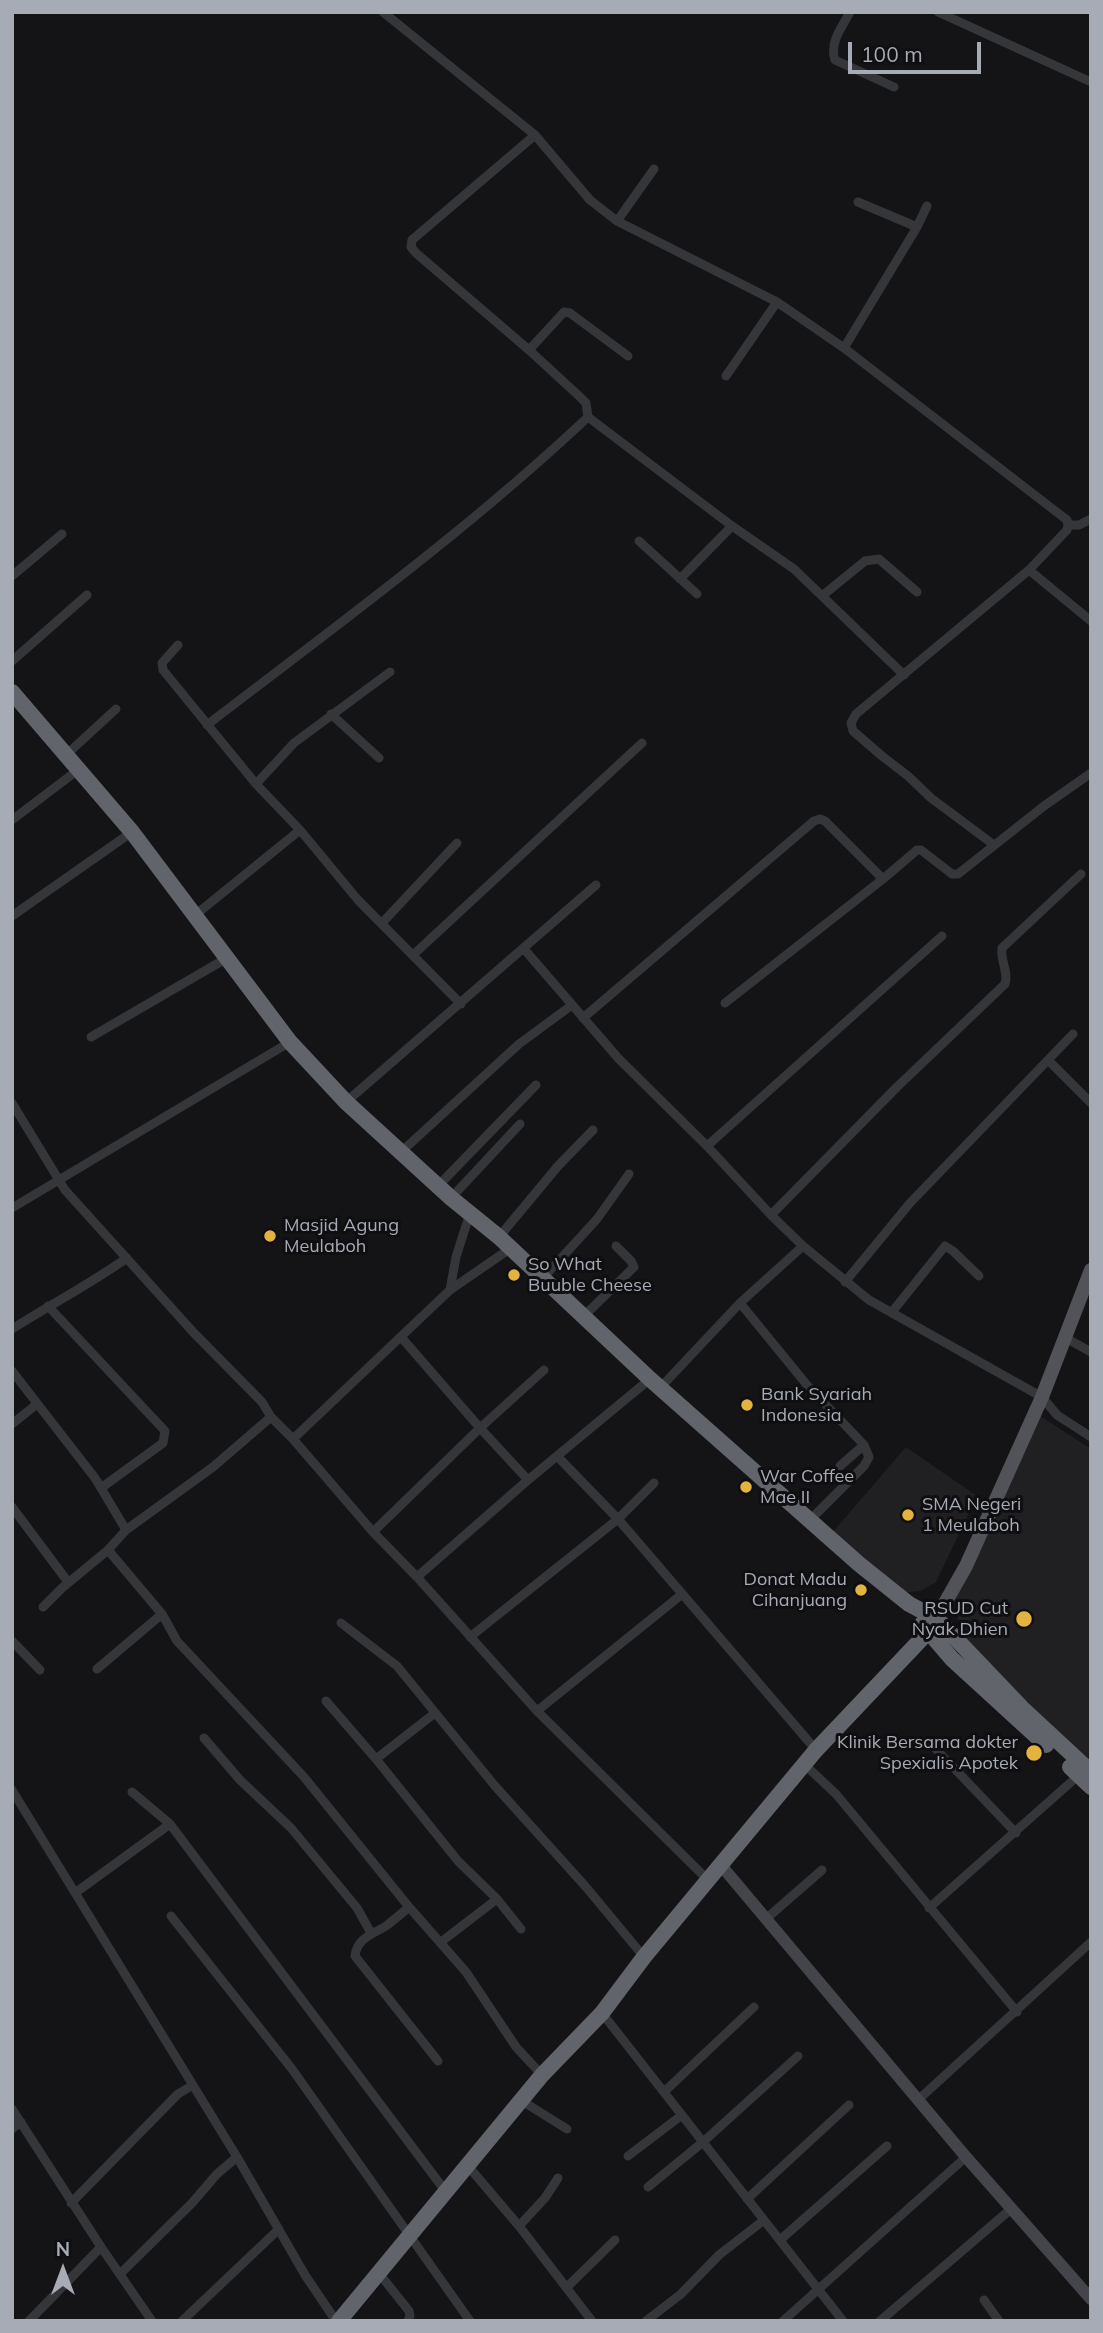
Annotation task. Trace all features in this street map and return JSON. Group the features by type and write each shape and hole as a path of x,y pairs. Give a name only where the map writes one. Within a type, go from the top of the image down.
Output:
{"highway":[{"path":"14,697 132,832 290,1042 346,1102 451,1198 505,1243 655,1384 880,1582 909,1604 1022,1708 1087,1778"},
{"path":"337,2321 542,2075 602,2012 644,1957 816,1750 932,1626"}],"main road":[{"path":"932,1626 966,1566 1042,1397 1091,1269"}],"street":[{"path":"383,12 535,135 590,201 617,221 777,302 844,348 1067,520 1067,530 1029,570 856,714 851,723 853,731 931,798 994,845"},
{"path":"850,12 834,44 832,52 835,60 894,87"},
{"path":"938,12 1091,82"},
{"path":"535,135 412,240 416,253 529,349 586,403 588,417 732,526 794,569 904,675"},
{"path":"617,221 654,169"},
{"path":"858,202 917,227"},
{"path":"844,348 927,206"},
{"path":"726,376 777,302"},
{"path":"529,349 565,312 628,356"},
{"path":"207,725 523,477 588,417"},
{"path":"1069,525 1091,519"},
{"path":"680,579 732,526"},
{"path":"12,576 62,534"},
{"path":"639,541 697,594"},
{"path":"822,596 871,558 879,559 917,592"},
{"path":"1029,570 1091,621"},
{"path":"12,660 88,594"},
{"path":"178,645 162,663 163,670 256,784 300,830 358,900 461,1004"},
{"path":"256,784 294,743 390,672"},
{"path":"66,755 116,709"},
{"path":"331,714 379,758"},
{"path":"413,955 642,743"},
{"path":"12,820 78,769"},
{"path":"725,1003 917,850 921,850 952,874 965,869 1044,806 1091,773"},
{"path":"583,1018 814,821 825,821 883,879"},
{"path":"194,916 300,830"},
{"path":"12,916 132,832"},
{"path":"382,923 457,843"},
{"path":"771,1215 897,1087 1005,984 1007,977 1001,956 1002,948 1081,874"},
{"path":"346,1102 596,885"},
{"path":"708,1146 942,936"},
{"path":"523,949 618,1058 708,1146 803,1246 869,1300 1042,1397 1057,1415 1091,1437"},
{"path":"91,1037 227,958"},
{"path":"401,1152 519,1044 572,1005"},
{"path":"845,1282 911,1203 1073,1034"},
{"path":"12,1208 290,1042"},
{"path":"1048,1060 1091,1103"},
{"path":"438,1186 536,1085"},
{"path":"12,1103 65,1190 194,1333 262,1402 271,1417 373,1532 537,1710 708,1880"},
{"path":"451,1198 520,1124"},
{"path":"293,1439 450,1290 505,1243 558,1166 593,1130"},
{"path":"543,1278 597,1219 629,1174"},
{"path":"450,1290 456,1257 470,1213"},
{"path":"584,1316 634,1267 616,1246"},
{"path":"417,1577 557,1456 655,1384 803,1246"},
{"path":"892,1312 945,1246 979,1276"},
{"path":"12,1329 88,1285 127,1258"},
{"path":"740,1303 807,1385 864,1445 869,1457 864,1466 810,1520"},
{"path":"48,1306 165,1431 163,1443 101,1488"},
{"path":"401,1337 528,1480"},
{"path":"1064,1338 1091,1352"},
{"path":"373,1532 544,1370"},
{"path":"12,1371 101,1488 126,1530"},
{"path":"12,1424 37,1404"},
{"path":"43,1607 126,1530 213,1467 271,1417"},
{"path":"840,1466 864,1445"},
{"path":"557,1456 618,1519 816,1750"},
{"path":"470,1637 618,1519 654,1483"},
{"path":"12,1507 68,1582"},
{"path":"107,1550 162,1614 177,1641 304,1777 409,1908 466,1972 528,2063 542,2075"},
{"path":"537,1710 681,1595"},
{"path":"97,1669 162,1614"},
{"path":"341,1623 397,1666 495,1786 600,1903 644,1957"},
{"path":"12,1641 40,1670"},
{"path":"326,1701 458,1861 497,1899 521,1929"},
{"path":"376,1759 435,1713"},
{"path":"204,1738 240,1780 291,1828 357,1908 371,1933"},
{"path":"932,1745 1016,1833"},
{"path":"805,1765 836,1794 1017,2012"},
{"path":"929,1908 1016,1833 1087,1778"},
{"path":"12,1790 75,1893 186,2089 273,2234 337,2321"},
{"path":"132,1793 170,1824 446,2192"},
{"path":"75,1893 170,1824"},
{"path":"720,1864 966,2157 1091,2299"},
{"path":"767,1918 822,1870"},
{"path":"441,1942 497,1899"},
{"path":"409,1908 385,1927 371,1933 355,1952 355,1956 438,2061"},
{"path":"171,1916 292,2069 470,2321"},
{"path":"918,2100 1091,1942"},
{"path":"664,2092 754,2007"},
{"path":"602,2012 843,2321"},
{"path":"648,2186 704,2143 798,2056"},
{"path":"71,2203 186,2089"},
{"path":"522,2101 567,2129"},
{"path":"747,2199 849,2105"},
{"path":"12,2109 71,2203 152,2321"},
{"path":"628,2156 682,2115"},
{"path":"12,2129 20,2122"},
{"path":"780,2240 887,2146"},
{"path":"783,2321 966,2157"},
{"path":"121,2273 230,2163"},
{"path":"468,2166 519,2226 592,2321"},
{"path":"519,2226 545,2198 558,2178"},
{"path":"880,2321 1012,2209"},
{"path":"646,2321 665,2308 719,2255 764,2220"},
{"path":"182,2321 273,2234"},
{"path":"567,2287 615,2240"},
{"path":"29,2321 101,2247"},
{"path":"378,2272 408,2311 408,2321"},
{"path":"984,2300 999,2321"}],"shaded area":[{"name":"RSUD Cut Nyak Dhien","path":"1037,1414 1091,1449 1091,1765 971,1648 961,1631 955,1607 958,1586"},
{"name":"SMA Negeri 1 Meulaboh","path":"906,1447 977,1496 936,1582 921,1591 899,1593 831,1534"}],"place":[{"name":"Masjid Agung Meulaboh","path":"270,1236"},
{"name":"So What Buuble Cheese","path":"514,1275"},
{"name":"Bank Syariah Indonesia","path":"747,1405"},
{"name":"War Coffee Mae II","path":"746,1487"},
{"name":"SMA Negeri 1 Meulaboh","path":"908,1515"},
{"name":"Donat Madu Cihanjuang","path":"861,1590"},
{"name":"RSUD Cut Nyak Dhien","path":"1024,1619"},
{"name":"Klinik Bersama dokter Spexialis Apotek","path":"1034,1753"}]}
